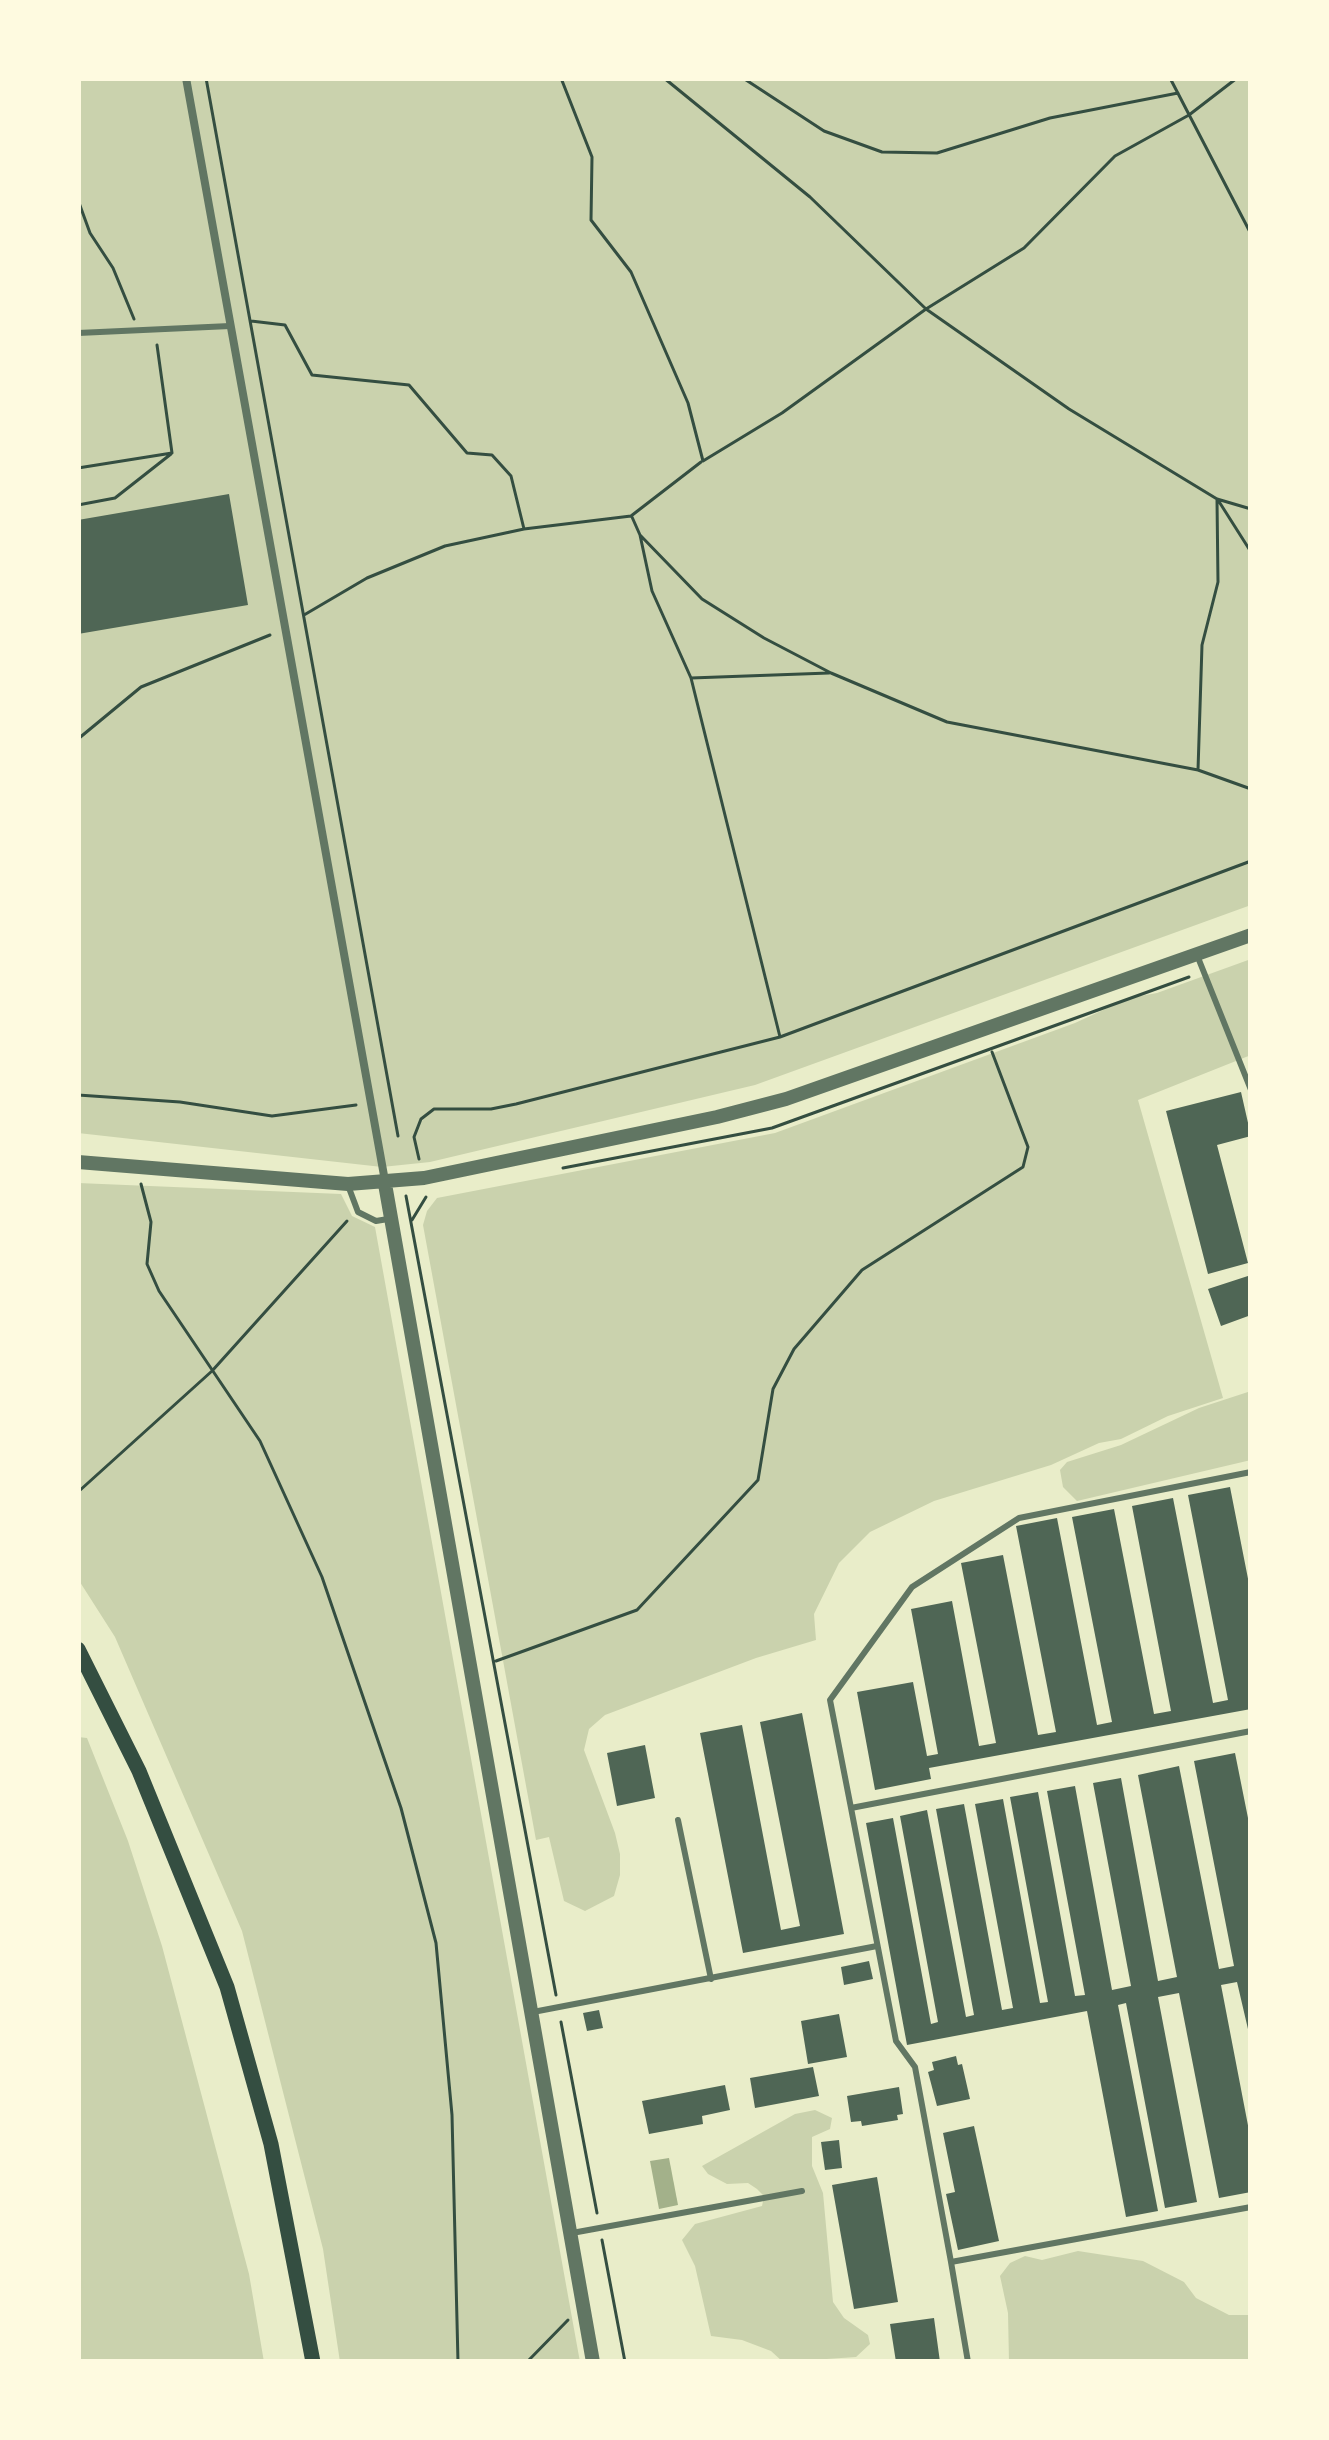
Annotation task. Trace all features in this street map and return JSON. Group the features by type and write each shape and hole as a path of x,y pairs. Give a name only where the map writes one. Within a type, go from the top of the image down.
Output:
{"main road":[{"path":"78,1649 139,1771 227,1988 271,2144 313,2362"}],"street":[{"path":"186,78 593,2362"},
{"path":"78,1162 385,1184 717,1118 786,1099 1251,935"}],"lane":[{"path":"78,333 231,326"},
{"path":"1197,955 1251,1090"},
{"path":"349,1184 358,1211 376,1221 391,1218"},
{"path":"968,2362 915,2067 896,2041 830,1700 912,1587 1019,1518 1251,1472"},
{"path":"851,1808 1251,1731"},
{"path":"678,1820 711,1978"},
{"path":"529,2012 878,1946"},
{"path":"568,2234 802,2192"},
{"path":"950,2262 1251,2207"}],"path":[{"path":"206,78 398,1136 415,1137"},
{"path":"561,78 592,158 591,220 631,272 688,403 703,461"},
{"path":"664,78 810,197 926,309 1070,409 1217,499 1251,509"},
{"path":"743,78 824,131 882,152 937,153 1050,118 1178,93"},
{"path":"1170,78 1251,234"},
{"path":"302,616 367,578 445,546 631,515 926,309 1024,248 1114,156 1189,115 1237,78"},
{"path":"78,200 139,332"},
{"path":"250,320 285,325 312,375 410,385 467,453 492,455 511,476 524,530"},
{"path":"155,331 172,453"},
{"path":"78,468 172,453"},
{"path":"78,496 79,504 115,498 172,453"},
{"path":"1217,499 1251,552"},
{"path":"1198,770 1202,645 1218,582 1217,499"},
{"path":"631,515 652,591 691,678 780,1037"},
{"path":"640,536 702,599 764,638 831,673 947,722 1198,770 1251,790"},
{"path":"78,739 141,687 285,628"},
{"path":"691,678 831,673"},
{"path":"421,1165 415,1137 422,1119 434,1108 491,1109 516,1104 780,1037 1251,861"},
{"path":"494,1662 638,1610 758,1480 772,1389 794,1349 862,1270 1023,1167 1028,1147 991,1049"},
{"path":"78,1095 180,1102 272,1116 370,1102"},
{"path":"141,1184 151,1222 147,1264 159,1292 260,1441 322,1577 401,1808 436,1943 452,2115 458,2362"},
{"path":"428,1194 411,1221 625,2362"},
{"path":"78,1492 212,1371 347,1222"},
{"path":"527,2362 581,2306"}],"shaded area":[{"path":"78,78 1251,78 1251,905 755,1085 430,1162 382,1167 78,1133"},
{"path":"1251,959 1251,1055 1138,1100 1223,1398 1051,1465 934,1501 870,1532 839,1563 814,1614 816,1640 605,1715 589,1729 584,1750 615,1833 620,1875 614,1896 585,1911 564,1901 549,1837 536,1840 423,1225 427,1211 437,1198 775,1133 1075,1023 1129,998 1157,993"},
{"path":"78,1183 341,1194 352,1216 375,1227 580,2362 340,2362 323,2249 242,1931 115,1637 78,1579"},
{"path":"1251,1391 1251,1460 1077,1501 1063,1487 1060,1470 1067,1462"},
{"path":"78,1737 87,1738 128,1841 162,1946 249,2274 264,2362 78,2362"},
{"path":"815,2110 832,2118 830,2129 812,2137 812,2166 823,2193 833,2302 844,2318 868,2335 870,2344 856,2357 783,2362 771,2351 742,2340 711,2336 695,2266 682,2240 695,2224 762,2206 764,2196 748,2183 727,2184 702,2166 795,2114"},
{"path":"669,2158 678,2205 659,2209 650,2161"},
{"path":"1078,2251 1143,2261 1184,2282 1196,2298 1229,2315 1251,2315 1251,2362 1009,2362 1008,2313 1000,2276 1010,2263 1025,2256 1042,2260"}],"building":[{"path":"229,494 248,605 78,634 78,520"},
{"path":"1241,1092 1251,1136 1217,1145 1248,1263 1208,1274 1166,1111"},
{"path":"1251,1275 1251,1315 1221,1326 1208,1289"},
{"path":"1230,1487 1251,1594 1251,1709 929,1768 931,1779 875,1790 857,1692 913,1682 927,1756 938,1754 911,1609 952,1601 979,1746 996,1743 961,1563 1003,1555 1038,1735 1056,1732 1016,1526 1057,1518 1097,1725 1112,1722 1072,1517 1114,1509 1154,1714 1171,1711 1132,1506 1173,1498 1213,1703 1228,1700 1188,1495"},
{"path":"802,1713 844,1934 743,1953 700,1733 742,1725 781,1930 800,1926 760,1722"},
{"path":"645,1745 655,1798 617,1806 607,1753"},
{"path":"1235,1753 1251,1833 1251,2042 1237,1982 1221,1985 1251,2141 1251,2192 1219,2198 1179,1993 1158,1997 1197,2202 1165,2208 1126,2003 1118,2005 1158,2211 1126,2217 1087,2011 907,2045 866,1823 893,1818 931,2024 938,2022 900,1816 927,1810 966,2017 974,2015 936,1809 964,1804 1002,2010 1013,2008 975,1804 1003,1799 1040,2003 1048,2002 1010,1797 1038,1792 1075,1996 1085,1995 1047,1791 1075,1786 1112,1990 1131,1986 1093,1783 1121,1778 1158,1981 1177,1977 1138,1775 1179,1766 1219,1969 1234,1966 1194,1761"},
{"path":"869,1961 873,1979 844,1985 841,1967"},
{"path":"599,2010 603,2028 587,2031 583,2013"},
{"path":"839,2014 847,2057 808,2064 801,2021"},
{"path":"956,2056 970,2099 937,2106 928,2072 934,2070 932,2062"},
{"path":"813,2067 819,2096 755,2108 750,2078"},
{"path":"725,2085 730,2110 702,2116 703,2124 649,2134 642,2101"},
{"path":"899,2087 903,2114 897,2115 898,2120 862,2126 861,2121 851,2122 847,2096"},
{"path":"974,2126 999,2241 958,2250 946,2194 955,2192 943,2133"},
{"path":"839,2140 842,2168 825,2170 821,2142"},
{"path":"877,2177 898,2302 854,2309 832,2185"},
{"path":"934,2318 940,2362 896,2362 890,2324"}]}
